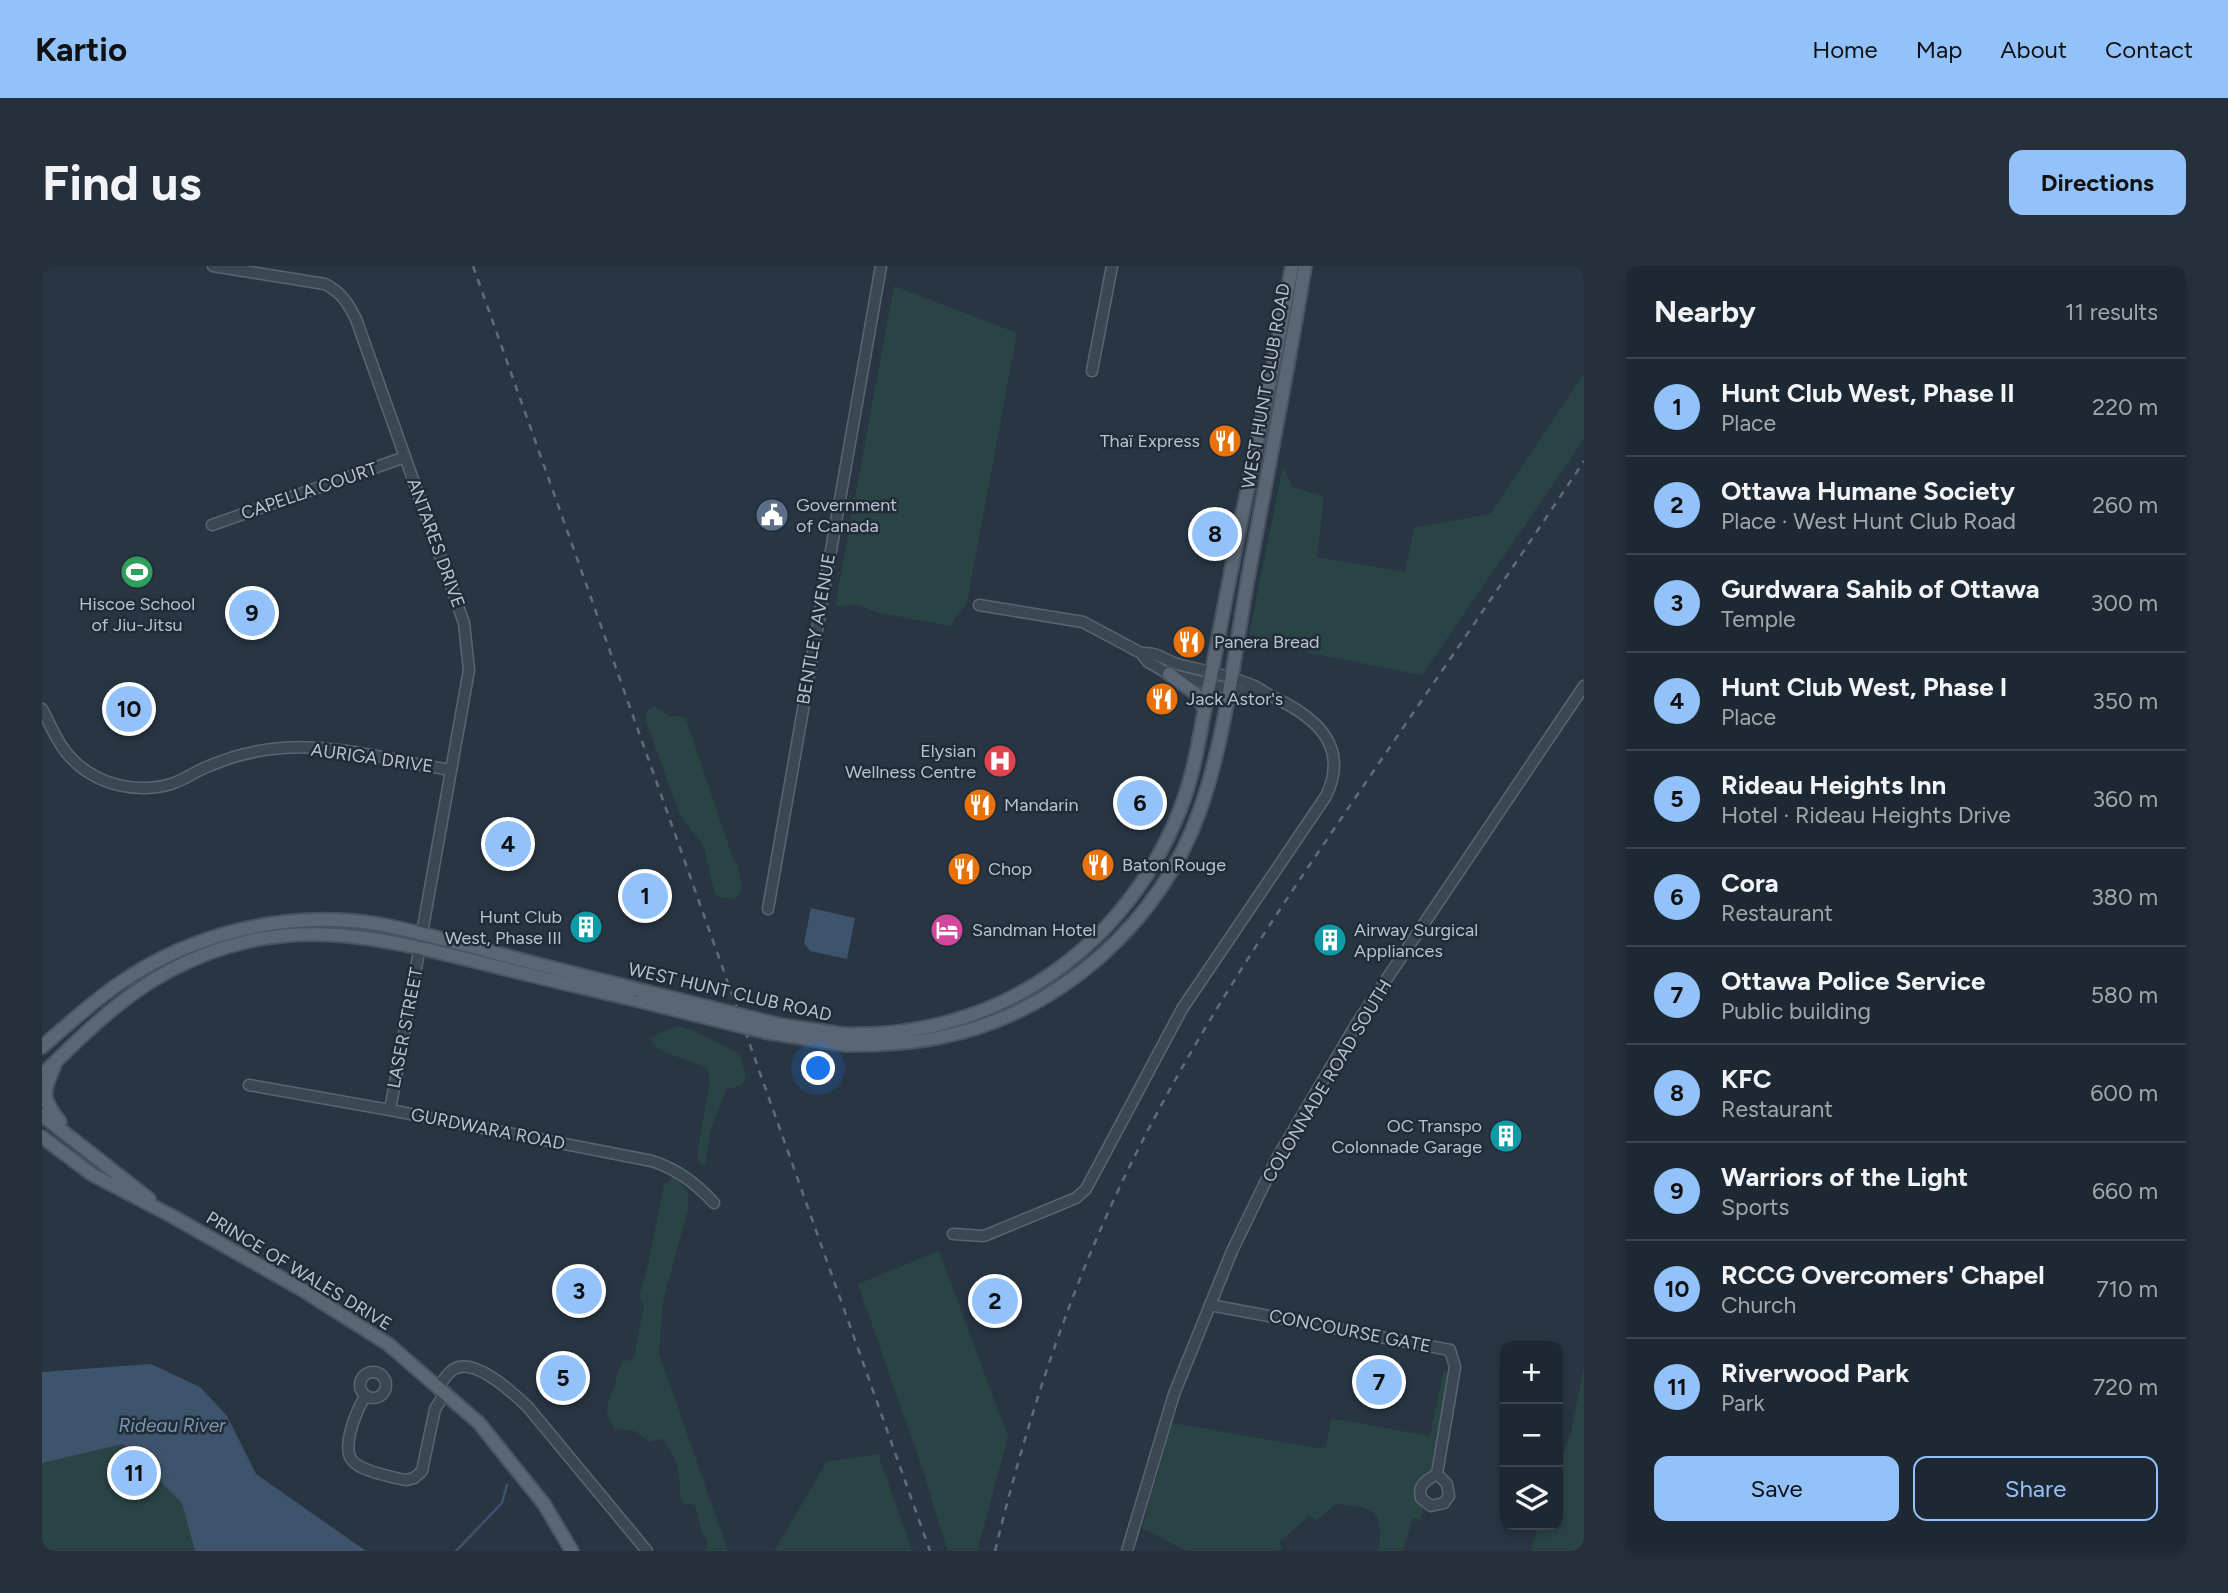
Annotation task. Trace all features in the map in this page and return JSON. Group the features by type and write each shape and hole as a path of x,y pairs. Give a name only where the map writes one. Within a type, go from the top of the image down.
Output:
{"main road":[{"name":"WEST HUNT CLUB ROAD","path":"43,1046 122,981 171,954 220,935 272,923 320,920 369,923 421,940 638,995 765,1032 882,1045 923,1041 988,1024 1051,993 1107,950 1156,895 1190,833 1207,786 1229,684 1292,308 1292,266"},
{"name":"WEST HUNT CLUB ROAD","path":"845,1040 903,1032 984,1011 1044,979 1092,941 1129,902 1168,838 1190,780 1259,428 1305,266"},
{"path":"1169,674 1195,693 1205,711"},
{"name":"WEST HUNT CLUB ROAD","path":"42,1075 108,1013 153,980 227,946 268,937 318,933 421,940"},
{"path":"58,1059 45,1087 46,1102 76,1142"},
{"name":"PRINCE OF WALES DRIVE","path":"42,1115 170,1215"},
{"name":"PRINCE OF WALES DRIVE","path":"42,1137 93,1175 170,1215 350,1318 388,1344 479,1423 544,1504 572,1551"},
{"path":"42,1147 93,1175"}],"street":[{"name":"ANTARES DRIVE","path":"213,266 326,284 339,292 356,319 454,593 467,641 469,670 421,940"},
{"name":"BENTLEY AVENUE","path":"768,909 881,266"},
{"path":"1092,371 1112,266"},
{"name":"CAPELLA COURT","path":"212,526 405,457"},
{"path":"953,1234 984,1236 1076,1198 1086,1189 1182,1009 1326,796 1335,774 1333,752 1323,733 1310,718 1256,687 1169,674 1149,662 1141,653 1083,622 979,605"},
{"path":"1141,653 1157,653 1210,679"},
{"name":"COLONNADE ROAD SOUTH","path":"1127,1551 1174,1394 1232,1251 1277,1158 1357,1023 1584,685"},
{"name":"AURIGA DRIVE","path":"42,709 71,758 88,773 121,786 155,787 172,783 243,754 284,748 326,749 451,770"},
{"name":"LASER STREET","path":"390,1110 421,940"},
{"name":"GURDWARA ROAD","path":"249,1085 652,1161 671,1167 684,1175 714,1203"},
{"name":"CONCOURSE GATE","path":"1210,1305 1450,1350 1455,1367 1437,1474"},
{"path":"366,1396 357,1408 348,1444 350,1458 362,1469 407,1480 422,1471 435,1409 453,1369 463,1367 481,1372 527,1406 647,1551"}],"green space":[{"path":"894,286 1017,333 967,602 950,626 875,612 859,605 835,606"},
{"path":"1584,374 1584,439 1422,675 1301,651 1249,634 1283,466 1292,487 1324,496 1317,557 1405,572 1414,528 1490,514"},
{"path":"654,706 669,716 684,717 687,722 731,853 738,866 742,890 735,899 715,894 703,844 679,812 646,721 647,711"},
{"path":"678,1026 739,1053 746,1077 741,1086 726,1089 710,1132 705,1166 699,1162 697,1153 709,1087 708,1068 664,1052 652,1043 651,1038"},
{"path":"674,1176 688,1192 688,1209 663,1301 659,1354 728,1551 705,1551 708,1542 701,1529 695,1505 684,1503 681,1499 675,1459 660,1438 650,1442 635,1431 615,1429 607,1413 619,1367 623,1361 632,1360 635,1352 644,1305 639,1298 664,1185"},
{"path":"939,1251 1008,1437 977,1551 948,1551 858,1284"},
{"path":"1584,1367 1584,1551 1531,1551 1537,1530 1563,1530 1563,1455 1571,1431"},
{"path":"1444,1369 1449,1375 1431,1472 1421,1480 1415,1492 1423,1508 1420,1519 1413,1518 1403,1551 1377,1551 1380,1538 1378,1519 1367,1509 1348,1505 1335,1504 1316,1521 1310,1515 1279,1542 1283,1548 1279,1551 1188,1551 1142,1529 1172,1423 1316,1448 1326,1447 1331,1420 1334,1419 1430,1436"},
{"path":"123,1444 182,1503 195,1551 42,1551 42,1463"},
{"path":"878,1454 912,1551 774,1551 827,1462"}],"water":[{"path":"811,908 855,918 847,959 810,951 804,943"},
{"name":"Rideau River","path":"151,1364 200,1387 227,1416 256,1474 366,1551 195,1551 182,1503 123,1444 42,1463 42,1372"}],"waterway":[{"path":"456,1551 502,1503 507,1485"}],"railway":[{"path":"473,266 930,1551"},
{"path":"995,1551 1034,1408 1084,1268 1124,1178 1177,1076 1266,931 1584,461"}],"place":[{"name":"Thaï Express","path":"1225,441"},
{"name":"Government of Canada","path":"772,515"},
{"name":"KFC","path":"1215,534"},
{"name":"Hiscoe School of Jiu-Jitsu","path":"137,572"},
{"name":"Warriors of the Light","path":"252,613"},
{"name":"Panera Bread","path":"1189,642"},
{"name":"Jack Astor's","path":"1162,699"},
{"name":"RCCG Overcomers' Chapel","path":"129,709"},
{"name":"Elysian Wellness Centre","path":"1000,761"},
{"name":"Cora","path":"1140,803"},
{"name":"Mandarin","path":"980,805"},
{"name":"Hunt Club West, Phase I","path":"508,844"},
{"name":"Baton Rouge","path":"1098,865"},
{"name":"Chop","path":"964,869"},
{"name":"Hunt Club West, Phase II","path":"645,896"},
{"name":"Hunt Club West, Phase III","path":"586,927"},
{"name":"Sandman Hotel","path":"947,930"},
{"name":"Airway Surgical Appliances","path":"1330,940"},
{"name":"OC Transpo Colonnade Garage","path":"1506,1136"},
{"name":"Gurdwara Sahib of Ottawa","path":"579,1291"},
{"name":"Ottawa Humane Society","path":"995,1301"},
{"name":"Rideau Heights Inn","path":"563,1378"},
{"name":"Ottawa Police Service","path":"1379,1382"},
{"name":"Riverwood Park","path":"134,1473"}]}
